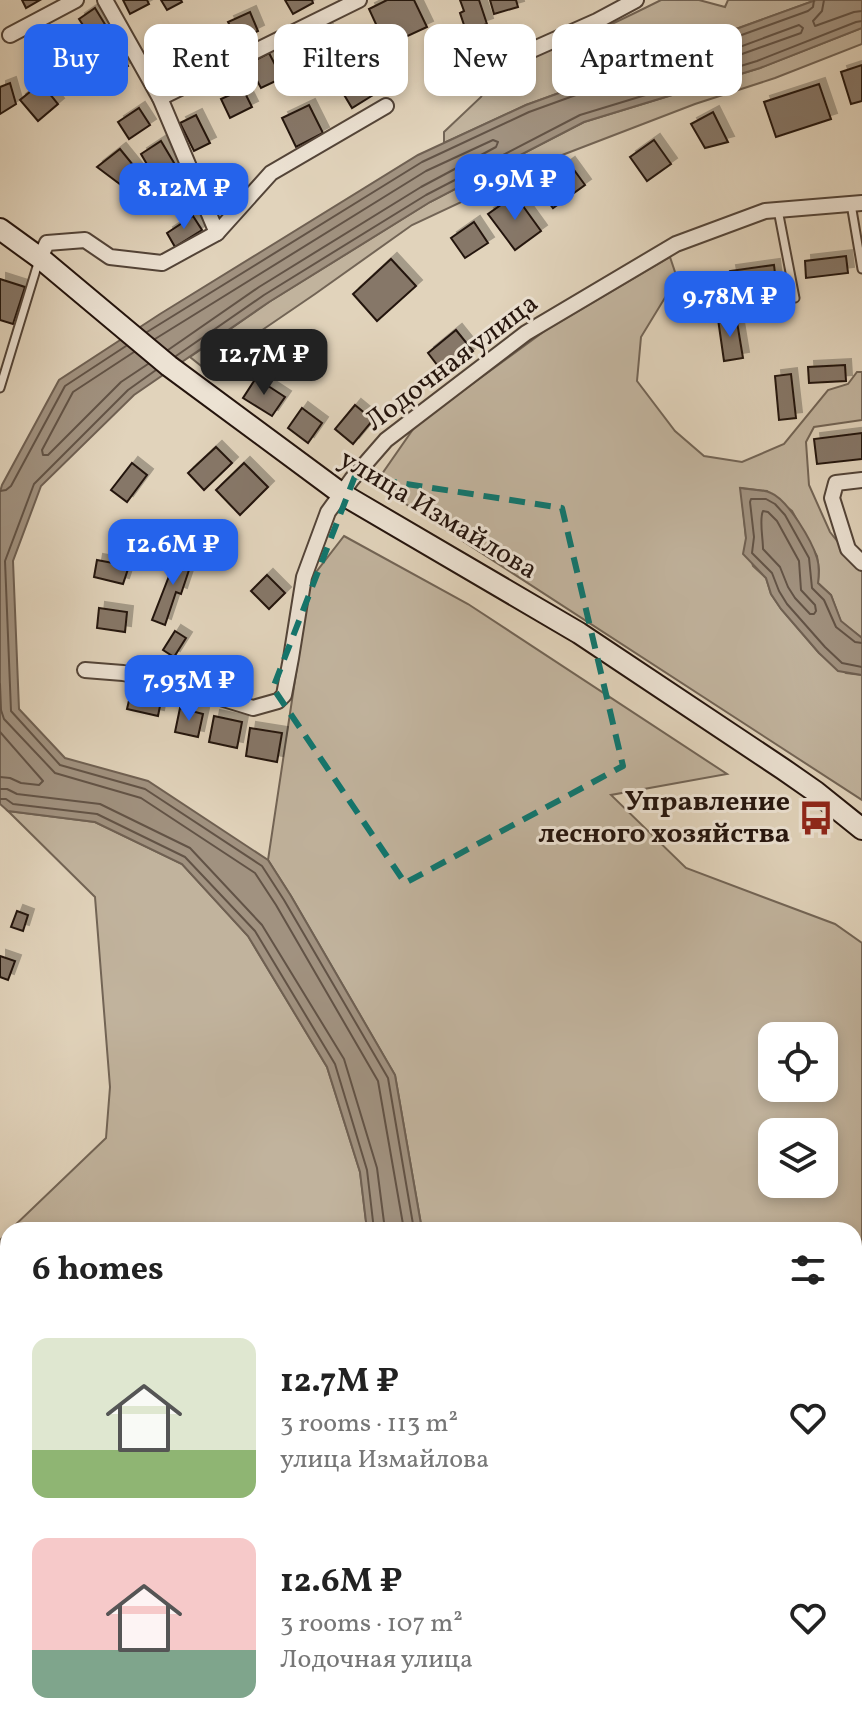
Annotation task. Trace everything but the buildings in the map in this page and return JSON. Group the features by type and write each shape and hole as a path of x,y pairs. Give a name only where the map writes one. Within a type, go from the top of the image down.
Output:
{"main road":[{"name":"улица Измайлова","path":"0,229 40,258 169,366 342,494 579,633 783,769 862,829"}],"street":[{"path":"10,35 76,0"},
{"path":"105,0 160,98 217,233"},
{"path":"160,98 359,0"},
{"path":"536,48 636,0"},
{"path":"40,258 47,243 85,240 110,257 162,263 217,233 271,173 386,106"},
{"name":"Лодочная улица","path":"85,670 165,681 253,708 278,701 284,695 294,648 304,577 328,512 386,440 526,333 676,244 765,211 857,203"},
{"path":"862,480 836,483 832,498 848,549 862,563"}],"lane":[{"path":"857,203 862,269"},
{"path":"778,210 795,298"},
{"path":"0,388 40,258"}],"highlighted area":[{"path":"355,476 562,508 623,766 405,883 273,688"}],"shaded area":[{"path":"661,0 699,0 725,7 728,0 816,0 742,27 742,24 610,24"},
{"path":"862,28 862,44 742,89 742,74"},
{"path":"552,48 552,96 444,143 444,132 482,96 536,96 536,53"},
{"path":"669,96 720,96 557,157 412,225 205,369 190,357 269,302 430,202 584,122"},
{"path":"670,257 677,278 641,337 637,381 675,431 704,456 742,462 784,444 828,390 848,384 857,372 862,372 862,420 814,427 806,442 809,485 830,532 862,572 862,638 841,622 831,595 818,583 817,556 792,511 767,491 741,488 746,538 753,566 766,578 771,594 819,653 846,673 862,675 862,800 375,484 416,425 546,330"},
{"path":"344,536 468,604 727,774 611,795 686,868 835,924 862,943 862,1222 421,1222 395,1075 268,860 310,580"},
{"path":"8,811 95,822 182,864 248,936 327,1067 360,1172 366,1222 18,1222 106,1138 110,1087 95,897"}],"water":[{"path":"816,0 862,0 862,28 742,74 742,27"},
{"path":"552,96 669,96 584,122 430,202 269,302 134,395 41,486 13,561 19,709 65,758 148,781 268,860 395,1075 421,1222 366,1222 360,1172 327,1067 248,936 182,864 95,822 8,811 0,804 0,492 59,380 418,155"},
{"path":"740,488 764,491 778,497 798,522 817,558 818,583 831,595 841,621 862,638 862,675 838,671 819,653 781,609 771,594 766,578 743,554 746,538"}],"place":[{"name":"Управление лесного хозяйства","path":"816,818"}]}
